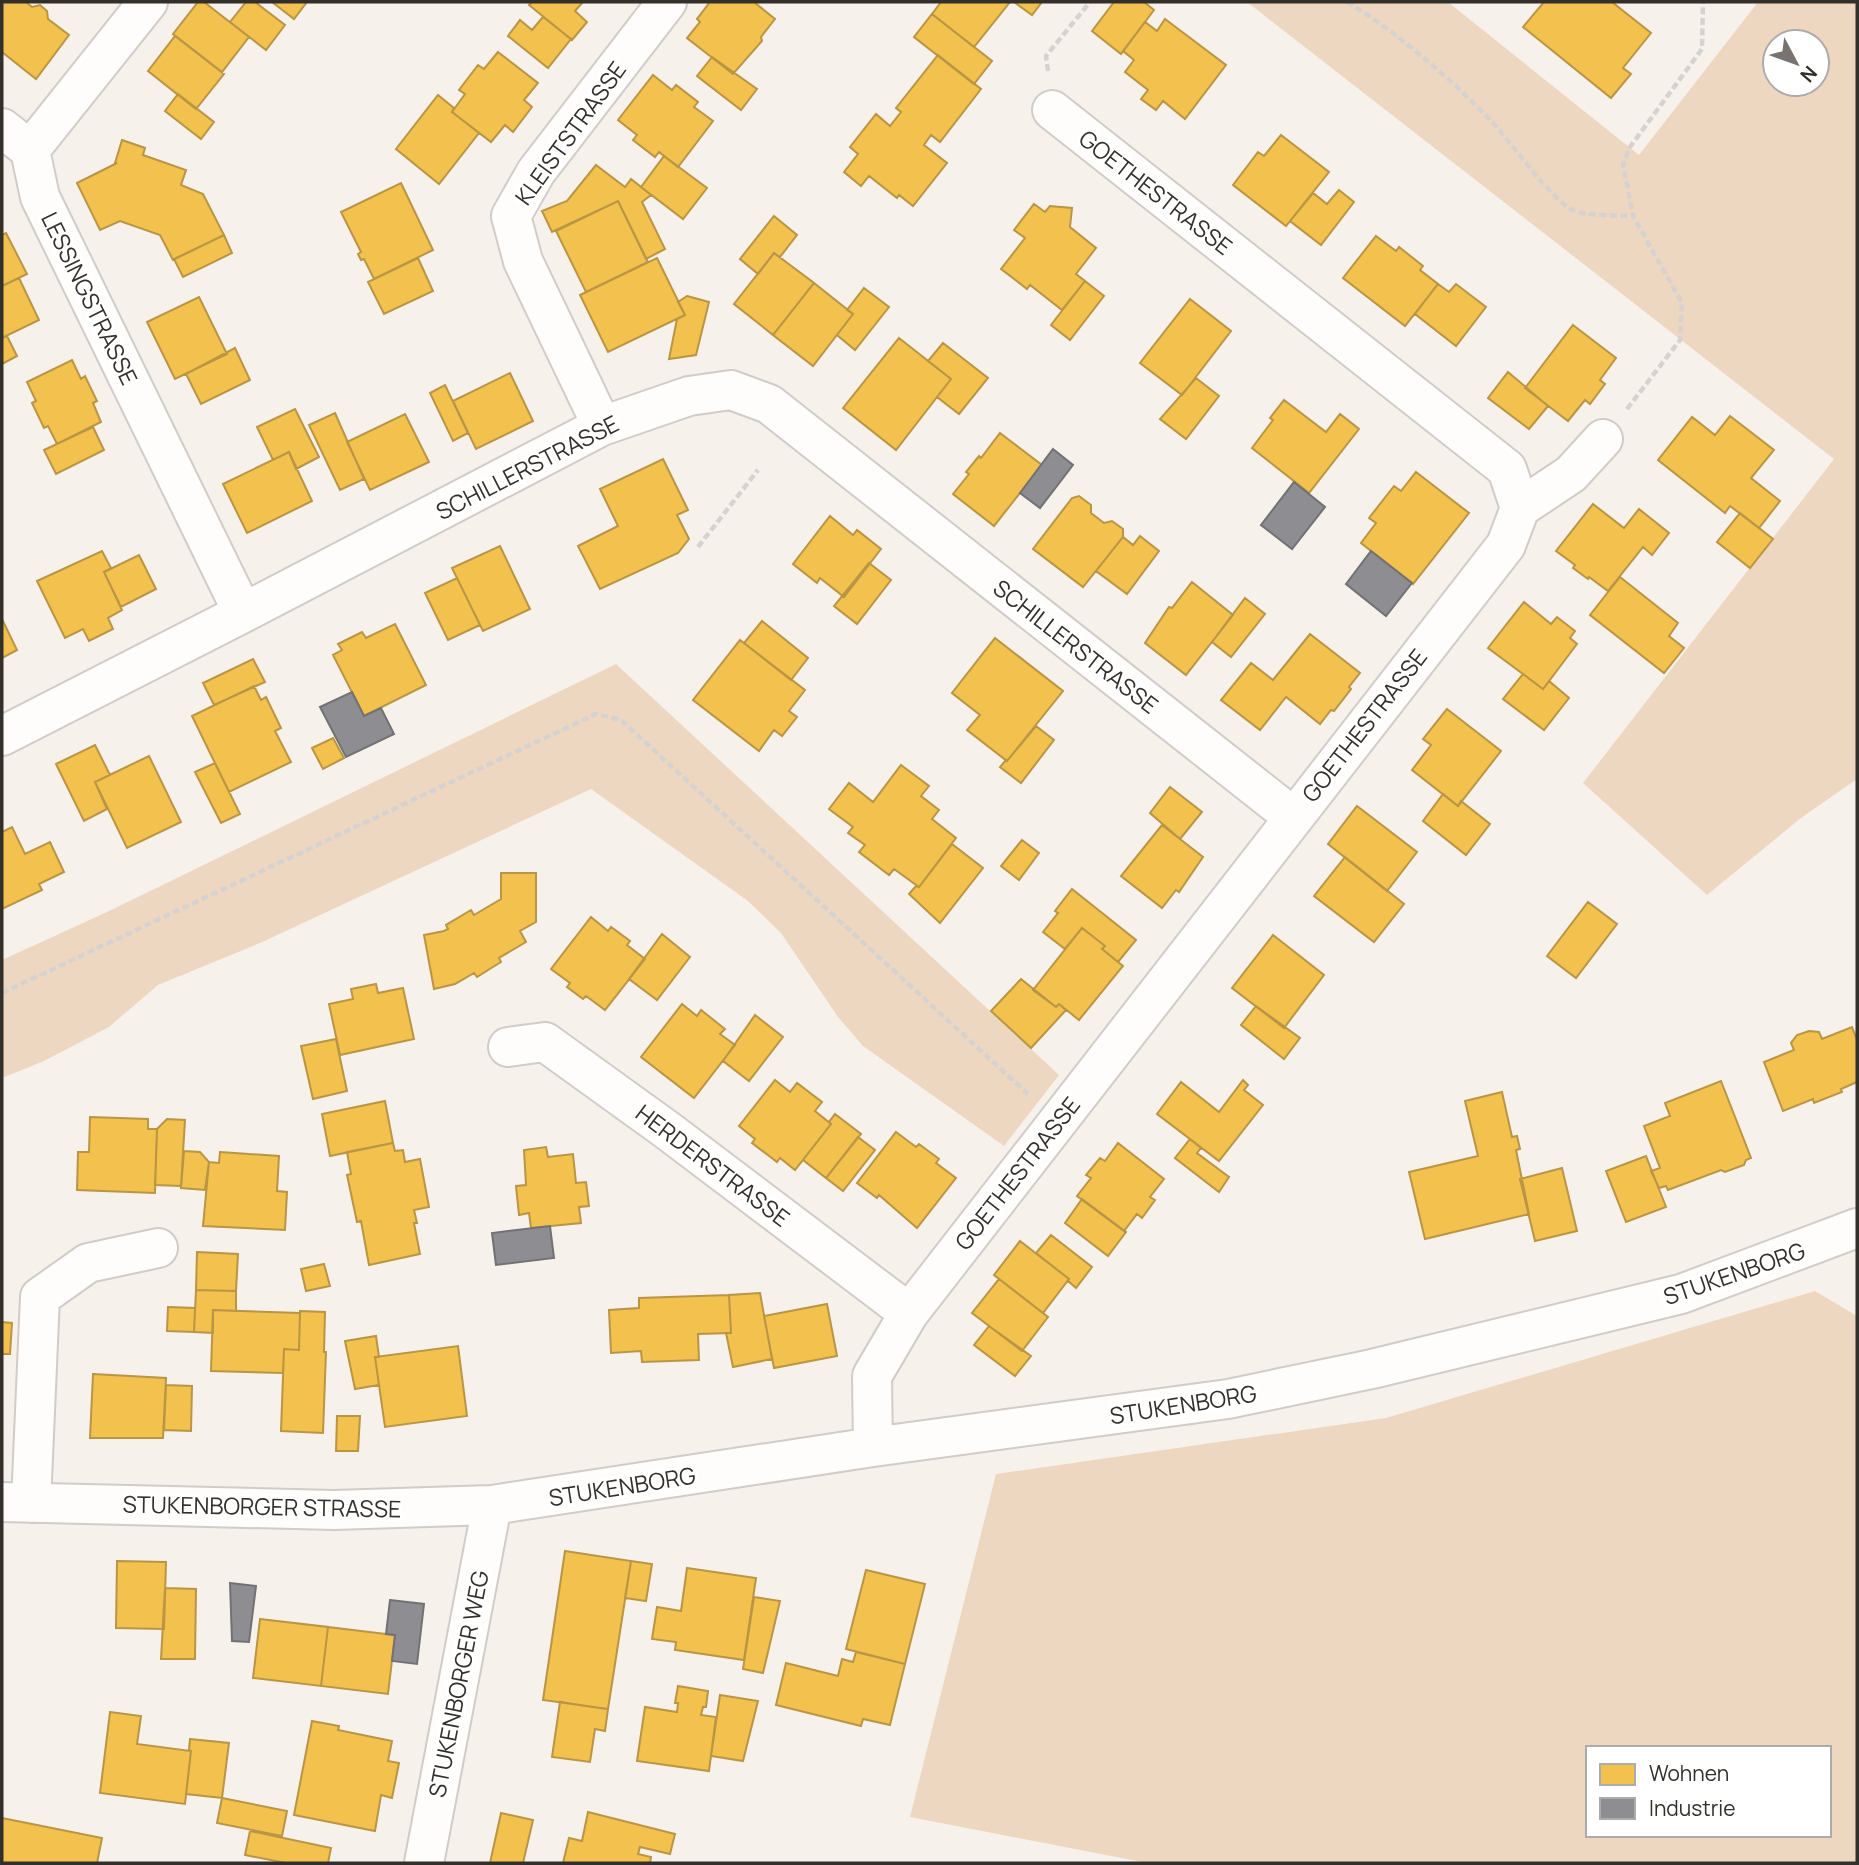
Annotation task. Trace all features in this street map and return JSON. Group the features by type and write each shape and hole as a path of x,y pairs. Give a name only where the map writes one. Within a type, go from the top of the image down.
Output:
{"street":[{"name":"LESSINGSTRASSE","path":"148,2 16,139 40,197 243,613"},
{"name":"KLEISTSTRASSE","path":"601,426 523,261 511,216 536,172 667,2"},
{"name":"GOETHESTRASSE","path":"873,1447 872,1376 909,1313 1292,816 1506,545 1520,508 1507,469 1052,110"},
{"name":"SCHILLERSTRASSE","path":"2,736 601,426 689,396 731,390 769,404 1292,816"},
{"path":"1520,508 1571,474 1603,439"},
{"name":"HERDERSTRASSE","path":"508,1047 545,1042 667,1130 909,1313"},
{"name":"STUKENBORG","path":"492,1506 873,1447 1228,1399 1372,1369 1681,1294 1857,1228"},
{"name":"STUKENBORGER STRASSE","path":"158,1248 88,1262 40,1297 17,1502 334,1510 492,1506"},
{"name":"STUKENBORGER WEG","path":"424,1863 492,1506"}],"path":[{"path":"1052,110 1046,57 1090,2"},
{"path":"1347,2 1364,12 1428,63 1490,120 1560,200 1576,212 1633,216"},
{"path":"1603,439 1680,340 1682,303 1633,216 1623,164 1630,147 1702,48 1703,2"},
{"path":"698,547 758,470"},
{"path":"2,993 596,714 621,720 1058,1122"}],"shaded area":[{"path":"1247,2 1448,2 1639,155 1758,2 1857,2 1857,779 1801,818 1707,895 1583,783 1834,459"},
{"path":"616,664 1059,1075 1004,1146 863,1046 838,1017 781,933 748,901 591,789 260,943 158,985 109,1027 44,1061 2,1078 2,960 107,912"},
{"path":"1815,1291 1857,1316 1857,1863 1147,1863 910,1817 996,1474 1386,1418"}],"building: Wohnen":[{"path":"2,2 26,2 32,7 40,5 47,11 48,19 69,35 36,79 2,52"},
{"path":"198,2 204,2 249,37 222,72 173,34"},
{"path":"246,2 255,2 285,25 266,50 230,22"},
{"path":"272,2 307,2 294,19"},
{"path":"532,2 583,2 575,11 587,22 572,40 529,5"},
{"path":"710,2 754,2 775,19 761,37 762,41 733,74 687,38 700,22 697,19"},
{"path":"941,2 1010,2 974,47 932,14"},
{"path":"1014,2 1042,2 1032,15"},
{"path":"1114,2 1144,2 1154,10 1121,54 1092,31"},
{"path":"1544,2 1612,2 1651,33 1623,68 1631,74 1611,98 1523,27"},
{"path":"932,14 992,61 974,84 914,37"},
{"path":"543,17 571,39 548,68 508,36 520,20 532,30"},
{"path":"1165,19 1226,65 1185,119 1163,101 1156,110 1141,99 1148,90 1125,72 1134,60 1123,51 1145,22 1157,31"},
{"path":"175,36 224,74 196,109 148,71"},
{"path":"498,52 538,83 524,100 532,107 513,132 505,125 491,142 452,112 465,94 459,90 478,65 484,69"},
{"path":"938,55 981,89 940,142 931,135 924,145 947,163 913,206 899,195 897,198 869,176 861,186 844,172 858,154 850,147 876,114 890,126 901,112 896,108"},
{"path":"712,57 757,89 741,110 697,76"},
{"path":"653,75 672,90 676,85 698,102 694,107 713,121 678,167 659,152 655,157 633,140 637,135 618,120"},
{"path":"178,94 214,122 201,139 165,111"},
{"path":"438,95 454,108 452,112 479,133 439,184 396,149"},
{"path":"1281,135 1329,172 1286,226 1233,185 1258,152 1264,156"},
{"path":"122,140 145,148 143,155 186,170 181,185 203,194 224,235 173,260 160,235 120,221 100,230 77,183 117,163"},
{"path":"664,156 707,188 683,219 641,187"},
{"path":"596,165 625,187 631,179 651,195 642,202 665,249 646,259 618,201 552,232 542,211 567,201"},
{"path":"401,183 433,250 374,279 364,259 361,260 358,254 361,252 341,212"},
{"path":"1339,190 1354,202 1321,245 1290,221 1313,193 1327,204"},
{"path":"618,201 648,262 586,292 556,231"},
{"path":"1034,204 1045,212 1050,206 1072,208 1070,227 1096,248 1076,274 1085,281 1062,310 1030,285 1027,289 1001,269 1025,238 1014,230"},
{"path":"774,216 797,235 780,257 774,253 758,274 740,259"},
{"path":"6,233 27,274 2,286 2,235"},
{"path":"224,235 232,253 183,277 174,259"},
{"path":"1376,236 1396,251 1399,247 1423,266 1420,270 1438,284 1405,326 1343,278"},
{"path":"774,253 814,283 773,335 734,304"},
{"path":"418,258 433,291 384,314 368,282"},
{"path":"657,258 685,315 608,352 580,295"},
{"path":"19,278 39,320 2,338 2,286"},
{"path":"1085,281 1104,296 1070,340 1051,325"},
{"path":"814,283 853,314 813,366 773,335"},
{"path":"1438,284 1449,292 1456,284 1486,307 1456,346 1415,314"},
{"path":"864,288 889,307 855,350 837,335 853,314 847,310"},
{"path":"687,296 709,302 696,355 669,359 677,319 685,315 678,302"},
{"path":"199,297 227,354 175,379 147,322"},
{"path":"1190,299 1231,331 1182,395 1140,363"},
{"path":"1573,325 1616,358 1600,380 1605,384 1590,404 1585,400 1568,421 1525,388"},
{"path":"7,336 17,356 2,364 2,338"},
{"path":"899,338 951,379 896,450 843,408"},
{"path":"943,343 988,378 959,414 937,397 951,379 928,361"},
{"path":"235,348 250,380 201,404 186,374"},
{"path":"72,360 81,379 85,376 97,401 93,403 101,422 57,444 48,426 44,428 32,403 36,401 27,382"},
{"path":"1508,372 1548,406 1529,429 1488,398"},
{"path":"510,373 533,421 476,449 453,401"},
{"path":"1196,378 1219,396 1186,439 1160,419"},
{"path":"445,385 468,433 453,441 430,393"},
{"path":"1284,400 1326,432 1340,414 1359,429 1309,493 1252,448"},
{"path":"295,409 319,457 296,469 289,452 273,460 257,427"},
{"path":"335,413 364,479 340,490 309,425"},
{"path":"405,414 429,462 370,490 347,442"},
{"path":"1730,416 1774,450 1751,478 1780,501 1759,528 1730,506 1725,513 1658,460 1692,417 1715,435"},
{"path":"93,427 104,450 56,474 44,450"},
{"path":"1000,433 1042,465 994,526 953,494 969,474 966,472 979,456 981,458"},
{"path":"289,452 312,501 247,533 223,484"},
{"path":"663,459 688,510 677,515 689,539 678,553 600,589 578,546 618,526 600,489"},
{"path":"1416,472 1469,513 1413,584 1361,543 1376,523 1369,518 1394,486 1401,491"},
{"path":"1079,496 1091,505 1091,513 1104,523 1112,521 1123,529 1123,537 1083,587 1033,549 1072,498"},
{"path":"1593,504 1624,528 1639,509 1669,533 1652,555 1643,547 1608,591 1573,568 1575,565 1556,551"},
{"path":"1740,513 1773,539 1750,568 1717,542"},
{"path":"830,516 853,535 857,530 881,549 844,597 820,578 817,583 793,564"},
{"path":"1140,536 1159,551 1127,594 1096,571 1123,537 1133,545"},
{"path":"500,546 530,609 483,631 452,568"},
{"path":"102,551 111,568 104,572 122,610 108,618 113,629 89,641 83,629 65,638 37,581"},
{"path":"139,555 156,589 121,607 104,572"},
{"path":"869,563 891,580 857,624 834,606"},
{"path":"1620,577 1678,623 1669,636 1684,648 1664,673 1590,615"},
{"path":"457,578 480,625 448,640 425,593"},
{"path":"1192,582 1233,615 1186,675 1145,643 1169,607 1172,608"},
{"path":"1245,598 1265,614 1231,657 1212,642"},
{"path":"1524,602 1551,624 1557,617 1575,631 1570,638 1577,644 1543,689 1488,648"},
{"path":"2,619 17,650 2,658"},
{"path":"762,621 808,658 791,680 744,643"},
{"path":"395,624 426,685 364,716 333,655 342,650 338,644 362,632 366,638"},
{"path":"1310,634 1360,673 1334,711 1331,710 1320,724 1286,697 1260,730 1221,700 1251,663 1273,680"},
{"path":"995,638 1063,691 1007,761 967,730 980,715 952,693"},
{"path":"740,640 805,690 789,711 797,717 782,736 774,730 759,751 693,700"},
{"path":"253,659 265,682 214,705 203,683"},
{"path":"1523,674 1543,689 1549,681 1569,698 1544,730 1503,699"},
{"path":"254,686 261,700 266,697 281,728 275,731 291,762 229,792 192,716"},
{"path":"1447,709 1501,751 1458,806 1412,770 1431,745 1423,739"},
{"path":"1036,726 1054,740 1021,783 1000,767"},
{"path":"333,738 344,758 323,769 312,748"},
{"path":"95,745 110,775 95,782 107,809 84,821 56,764"},
{"path":"149,756 181,822 127,848 95,782"},
{"path":"215,763 240,814 221,823 195,772"},
{"path":"901,765 929,786 921,796 939,810 932,819 956,838 919,887 894,869 889,875 859,852 865,845 848,833 853,827 829,809 849,783 873,802"},
{"path":"1170,787 1202,812 1180,839 1150,813"},
{"path":"1443,794 1458,806 1461,801 1490,824 1466,855 1423,821"},
{"path":"1357,806 1417,852 1387,891 1328,844"},
{"path":"1162,825 1203,857 1179,892 1176,890 1162,908 1121,876"},
{"path":"12,827 25,854 50,842 64,872 39,884 42,890 2,909 2,832"},
{"path":"1022,840 1039,853 1019,880 1001,866"},
{"path":"952,844 983,868 940,923 909,894 916,886 919,887"},
{"path":"1345,857 1404,904 1374,942 1314,896"},
{"path":"501,873 536,873 536,922 520,931 526,942 499,958 501,962 477,977 474,973 455,984 434,989 424,935 444,931 448,929 446,925 471,910 474,915 501,899"},
{"path":"1072,889 1136,940 1118,962 1102,949 1105,946 1082,928 1065,949 1043,932"},
{"path":"1588,902 1617,924 1576,978 1547,956"},
{"path":"591,917 608,931 611,927 630,941 627,945 645,959 605,1010 586,996 583,999 567,987 570,983 551,969"},
{"path":"1082,928 1105,946 1102,949 1123,966 1079,1020 1059,1004 1056,1007 1033,990"},
{"path":"662,934 690,957 657,1000 629,979"},
{"path":"1273,935 1324,975 1284,1028 1232,988"},
{"path":"1021,979 1056,1007 1059,1004 1066,1010 1031,1048 991,1011"},
{"path":"376,984 378,993 403,988 414,1039 340,1055 329,1004 353,999 351,989"},
{"path":"682,1004 697,1016 701,1010 725,1029 720,1034 735,1045 694,1098 641,1057"},
{"path":"1256,1006 1300,1038 1284,1059 1241,1025"},
{"path":"755,1015 783,1037 749,1081 723,1061"},
{"path":"1852,1027 1857,1040 1857,1082 1841,1089 1842,1092 1814,1103 1813,1099 1783,1111 1764,1062 1794,1050 1791,1043 1797,1035 1809,1031 1819,1032 1822,1039"},
{"path":"336,1039 347,1091 313,1099 301,1046"},
{"path":"775,1080 790,1092 797,1083 822,1102 815,1111 831,1124 795,1170 780,1158 777,1162 752,1143 755,1139 739,1126"},
{"path":"1243,1080 1248,1085 1244,1090 1263,1105 1219,1161 1157,1114 1181,1082 1219,1112"},
{"path":"1721,1081 1751,1158 1746,1160 1744,1165 1725,1172 1721,1170 1668,1190 1666,1186 1659,1188 1651,1171 1660,1168 1644,1126 1670,1116 1665,1103"},
{"path":"1502,1092 1512,1137 1517,1136 1520,1149 1516,1150 1529,1214 1425,1239 1409,1172 1478,1156 1465,1101"},
{"path":"385,1101 393,1143 330,1156 322,1114"},
{"path":"835,1114 861,1134 826,1178 803,1160 831,1124 829,1122"},
{"path":"90,1117 148,1119 148,1129 157,1129 155,1193 77,1190 78,1152 89,1152"},
{"path":"167,1119 185,1120 181,1186 155,1185 157,1129"},
{"path":"896,1132 939,1159 936,1163 956,1178 917,1228 879,1195 877,1198 857,1183"},
{"path":"858,1137 875,1150 843,1191 826,1178"},
{"path":"1190,1139 1201,1148 1197,1153 1229,1177 1219,1192 1175,1158"},
{"path":"393,1143 395,1151 403,1150 405,1162 420,1159 429,1207 414,1210 420,1254 369,1265 361,1221 357,1222 347,1175 351,1174 347,1152"},
{"path":"1118,1143 1164,1179 1150,1197 1155,1200 1142,1218 1137,1214 1124,1231 1077,1196 1091,1178 1086,1175 1100,1158 1105,1161"},
{"path":"546,1147 548,1157 573,1154 576,1183 586,1182 589,1206 579,1207 581,1223 531,1228 529,1213 519,1215 516,1186 526,1185 524,1150"},
{"path":"184,1151 200,1152 209,1162 205,1190 181,1188"},
{"path":"220,1152 279,1156 277,1191 287,1192 285,1230 203,1226 209,1162 219,1163"},
{"path":"1646,1156 1666,1207 1626,1222 1606,1171"},
{"path":"1562,1168 1577,1231 1535,1241 1520,1179"},
{"path":"1082,1199 1126,1232 1108,1256 1065,1223"},
{"path":"1051,1235 1092,1267 1076,1288 1069,1279 1036,1253"},
{"path":"1020,1241 1069,1279 1043,1313 994,1275"},
{"path":"197,1252 238,1254 236,1291 196,1290"},
{"path":"324,1264 330,1286 306,1291 301,1269"},
{"path":"999,1279 1048,1317 1022,1351 972,1313"},
{"path":"196,1290 236,1291 236,1311 213,1310 213,1333 194,1332"},
{"path":"760,1293 772,1359 733,1367 726,1333 731,1333 729,1295"},
{"path":"729,1295 731,1333 698,1334 699,1360 642,1362 641,1351 611,1353 609,1310 639,1308 639,1298"},
{"path":"827,1304 837,1356 774,1368 764,1316"},
{"path":"168,1307 195,1308 194,1332 167,1331"},
{"path":"213,1310 300,1313 299,1350 284,1349 283,1373 211,1371"},
{"path":"300,1311 325,1312 323,1433 281,1431 284,1349 299,1350"},
{"path":"2,1322 12,1323 10,1354 2,1354"},
{"path":"989,1326 1031,1356 1015,1376 974,1345"},
{"path":"376,1336 379,1357 375,1357 379,1385 355,1389 345,1341"},
{"path":"458,1346 467,1416 385,1427 375,1357"},
{"path":"93,1374 166,1378 163,1438 90,1438"},
{"path":"166,1385 192,1386 191,1431 164,1430"},
{"path":"337,1416 360,1416 358,1451 336,1451"},
{"path":"565,1551 631,1561 608,1709 543,1700"},
{"path":"117,1561 166,1562 164,1629 116,1628"},
{"path":"631,1561 652,1564 646,1601 625,1598"},
{"path":"687,1568 756,1578 744,1660 675,1650 676,1642 652,1639 657,1607 681,1611"},
{"path":"866,1570 925,1584 905,1664 846,1649"},
{"path":"165,1588 196,1589 195,1659 161,1659"},
{"path":"754,1597 780,1601 763,1673 743,1669"},
{"path":"260,1619 328,1627 321,1686 253,1678"},
{"path":"328,1627 395,1635 388,1694 321,1686"},
{"path":"856,1652 905,1664 890,1725 863,1719 861,1726 776,1705 786,1663 838,1676 842,1659 853,1662"},
{"path":"678,1686 708,1691 706,1707 703,1707 701,1715 716,1717 709,1771 637,1761 645,1707 677,1712 678,1703 675,1703"},
{"path":"720,1695 758,1701 743,1761 711,1756"},
{"path":"560,1702 608,1709 605,1731 595,1729 590,1762 552,1757"},
{"path":"110,1712 141,1716 137,1744 191,1751 185,1804 100,1793"},
{"path":"312,1721 339,1726 338,1730 392,1741 388,1761 399,1763 392,1798 381,1795 375,1831 294,1815"},
{"path":"190,1739 229,1743 222,1798 186,1794"},
{"path":"222,1798 287,1811 282,1836 217,1823"},
{"path":"588,1812 675,1834 670,1854 640,1847 638,1854 651,1857 650,1863 563,1863 569,1838 582,1841"},
{"path":"501,1813 533,1820 523,1863 490,1863"},
{"path":"2,1818 102,1838 97,1863 2,1863"},
{"path":"250,1831 331,1848 328,1863 286,1863 245,1855"}],"building: Industrie":[{"path":"1053,449 1073,465 1040,508 1020,493"},
{"path":"1294,482 1325,507 1292,549 1261,525"},
{"path":"1371,551 1412,583 1386,616 1346,584"},
{"path":"352,692 364,716 381,708 394,734 346,757 320,707"},
{"path":"550,1226 554,1258 496,1265 492,1233"},
{"path":"230,1583 256,1586 249,1642 232,1641"},
{"path":"390,1600 424,1604 417,1664 392,1661 395,1635 386,1634"}]}
